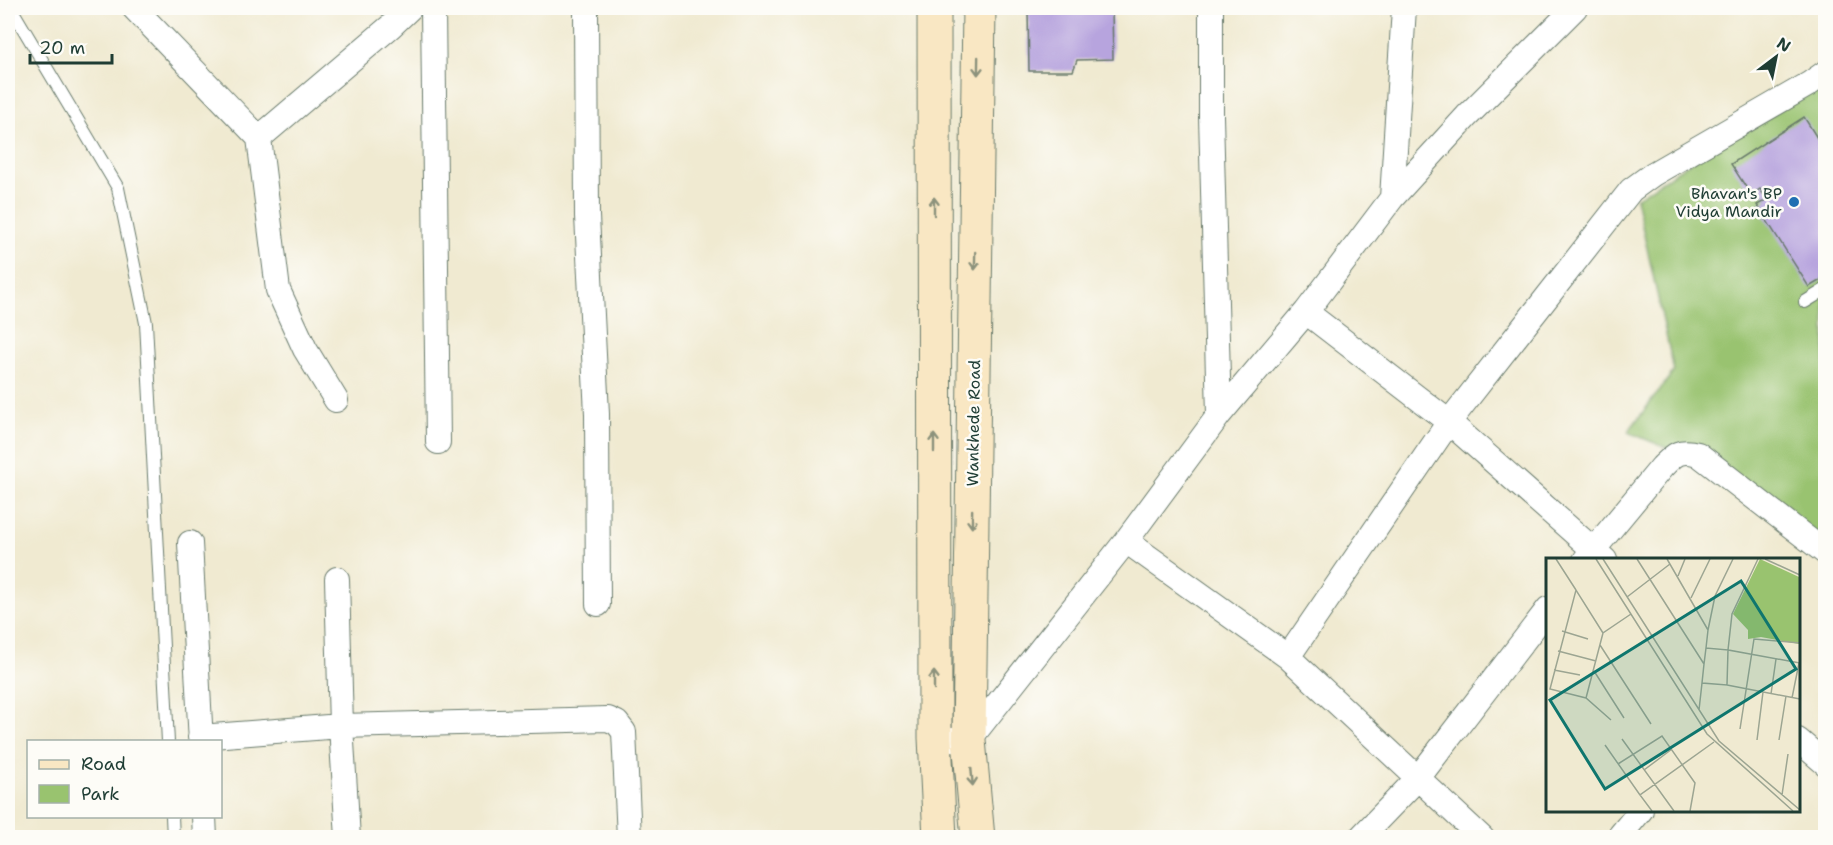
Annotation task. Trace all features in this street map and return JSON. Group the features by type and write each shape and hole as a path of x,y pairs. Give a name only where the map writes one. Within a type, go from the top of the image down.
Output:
{"main road":[{"path":"934,8 934,738 940,837"},
{"name":"Wankhede Road","path":"978,837 969,740 979,8"}],"street":[{"path":"134,8 259,138 278,290 305,349 336,400"},
{"path":"259,138 410,8"},
{"path":"433,8 438,442"},
{"path":"586,8 587,216 597,414 598,604"},
{"path":"1211,8 1211,116 1219,415"},
{"path":"1392,198 1404,8"},
{"path":"934,738 969,740 1126,541 1219,415 1306,312 1392,198 1467,116 1575,8"},
{"path":"1288,657 1449,422 1631,190 1653,174 1826,72"},
{"path":"1306,312 1449,422 1595,556 1662,467 1674,455 1685,450 1698,454 1826,553"},
{"path":"1126,541 1288,657 1482,837"},
{"path":"190,543 200,739 341,726 608,719 617,723 624,732 629,837"},
{"path":"337,579 341,726 348,837"},
{"path":"1360,837 1418,778 1546,612"},
{"path":"1800,742 1826,764"},
{"path":"1618,837 1639,812"},
{"path":"204,818 206,837"}],"lane":[{"path":"11,8 118,188 146,323 168,740"},
{"path":"1805,302 1826,289"},
{"path":"172,818 173,837"}],"green space":[{"path":"1825,74 1825,559 1730,474 1628,432 1674,371 1636,198"}],"building":[{"path":"1112,9 1113,59 1077,60 1073,71 1029,71 1028,10"},
{"name":"Bhavan's BP Vidya Mandir","path":"1804,117 1819,141 1826,137 1826,277 1809,287 1757,205 1767,200 1760,189 1751,195 1731,164"}],"place":[{"name":"Bhavan's BP Vidya Mandir","path":"1794,202"}]}
